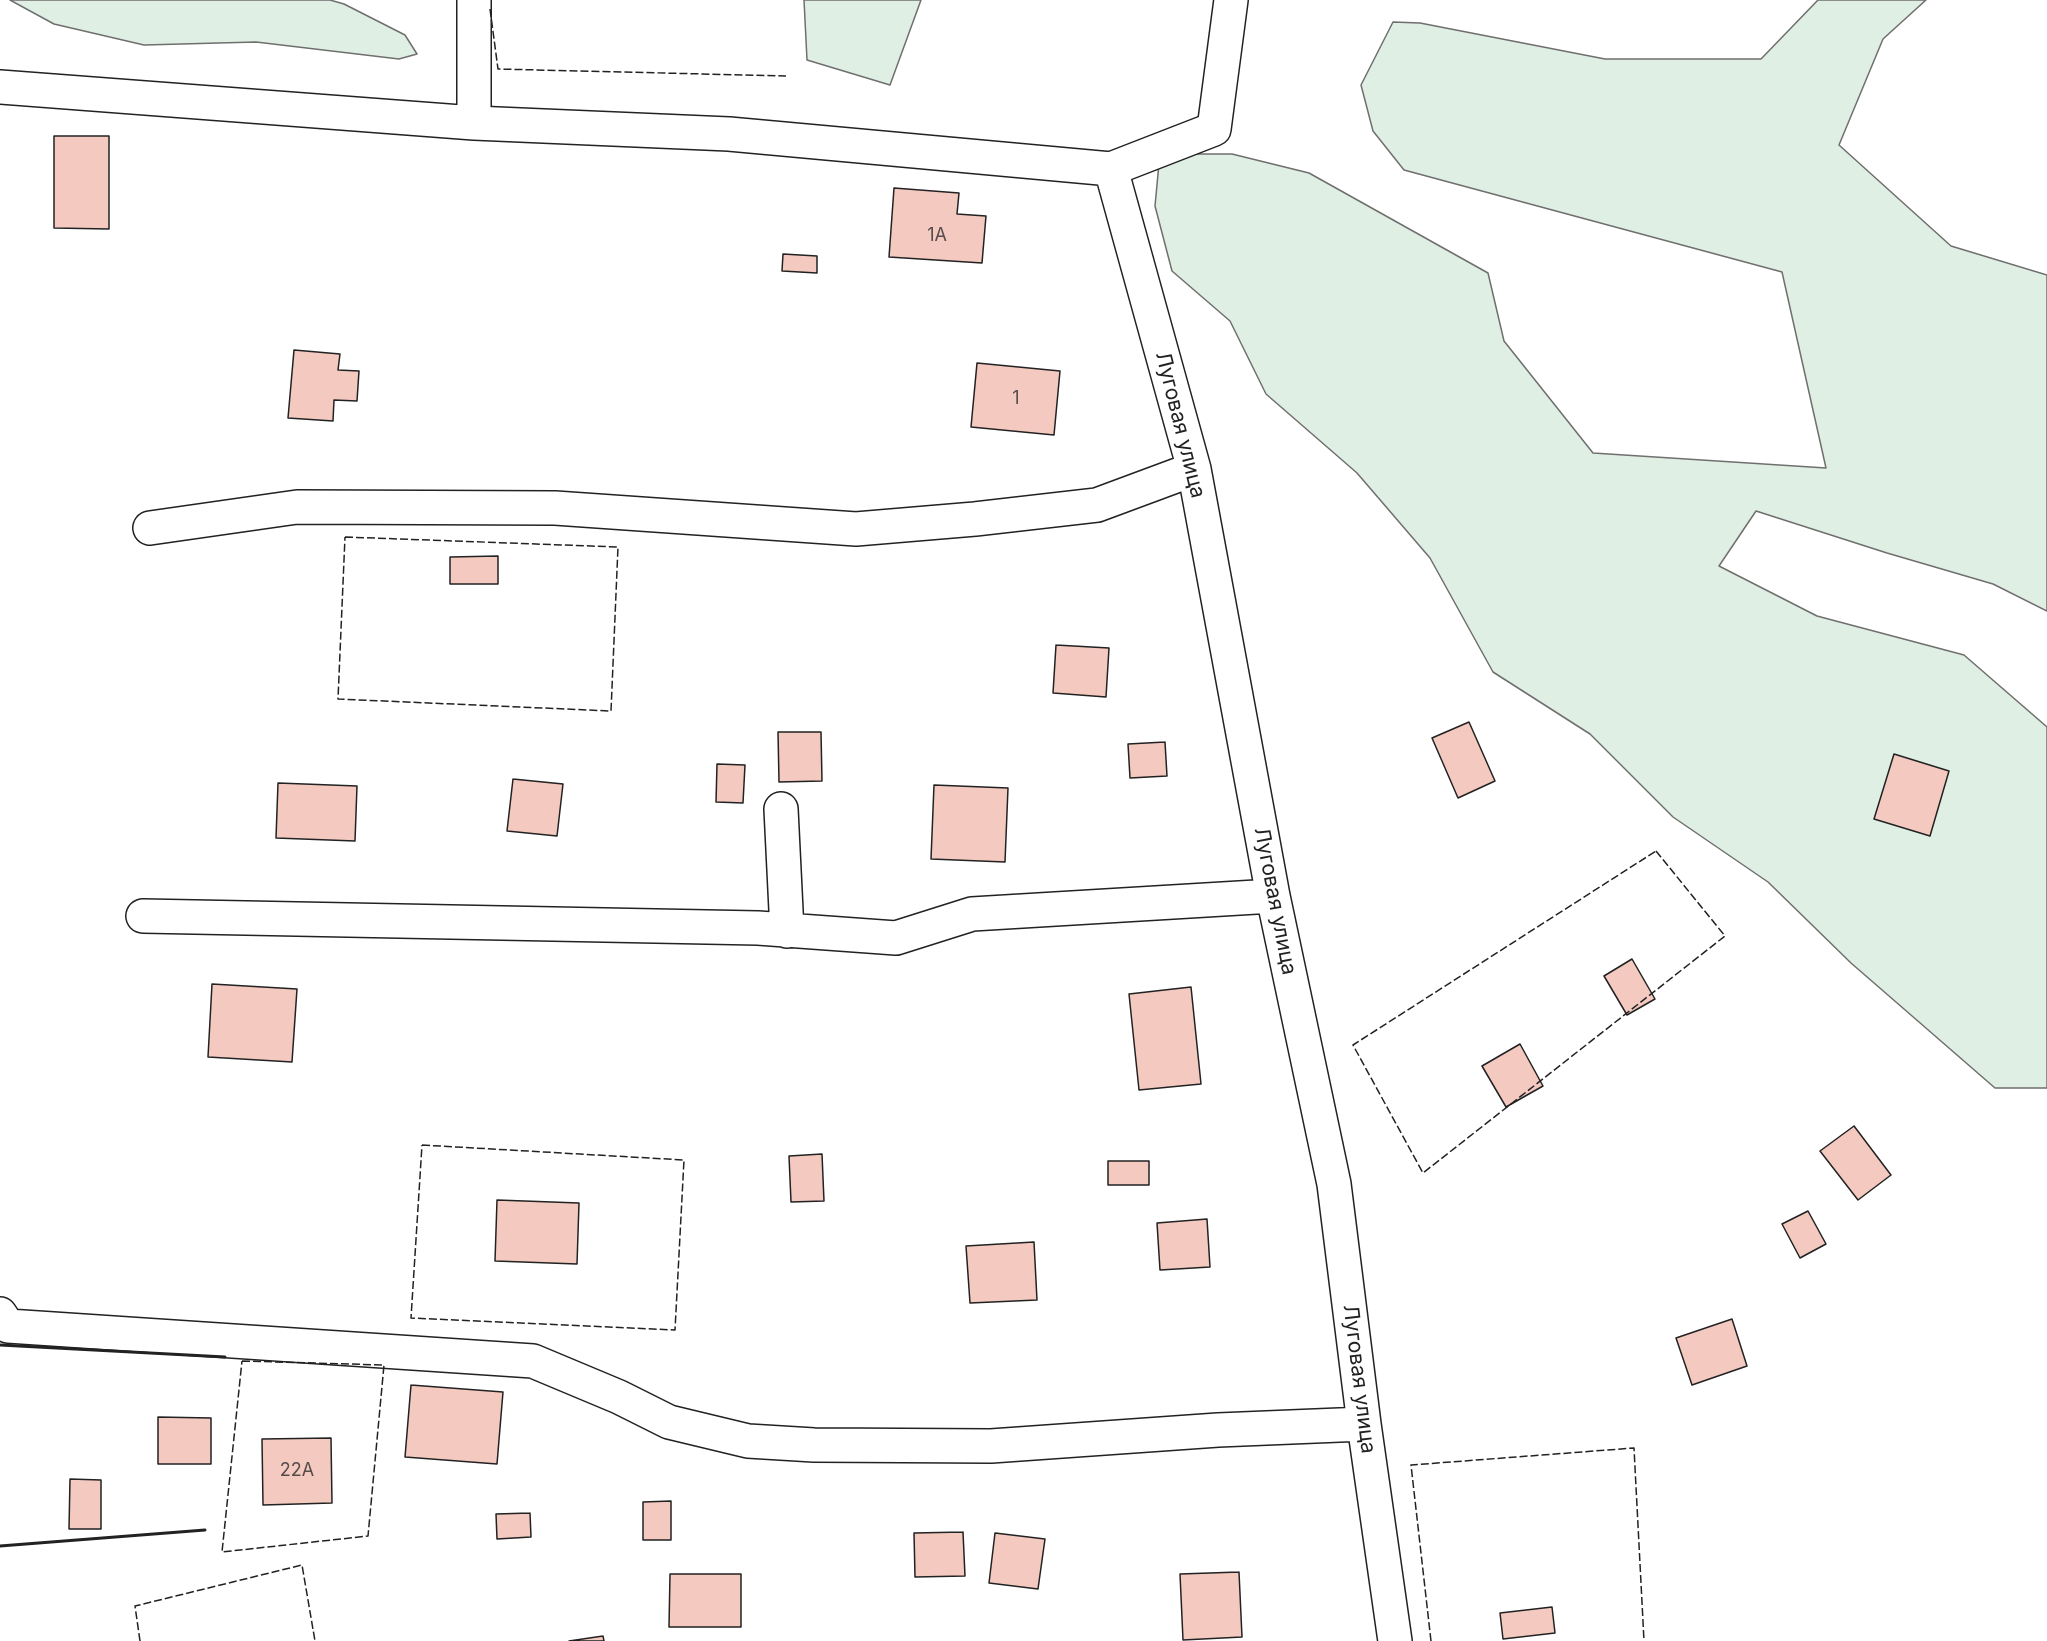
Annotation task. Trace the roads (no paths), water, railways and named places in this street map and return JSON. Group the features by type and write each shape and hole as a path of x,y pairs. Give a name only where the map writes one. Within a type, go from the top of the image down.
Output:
{"street":[{"path":"474,0 474,123"},
{"path":"0,87 474,123 729,134 1111,170 1214,129 1231,0"},
{"name":"Луговая улица","path":"1111,170 1194,469 1273,896 1334,1184 1364,1424 1395,1641"},
{"path":"150,528 297,507 321,507 555,508 856,529 1097,506 1194,469"},
{"path":"781,809 787,931"},
{"path":"143,916 758,928 896,938 972,914 1273,896"},
{"path":"4,1320 533,1361 620,1397 669,1422 748,1441 814,1445 991,1446 1218,1430 1364,1424"}]}
